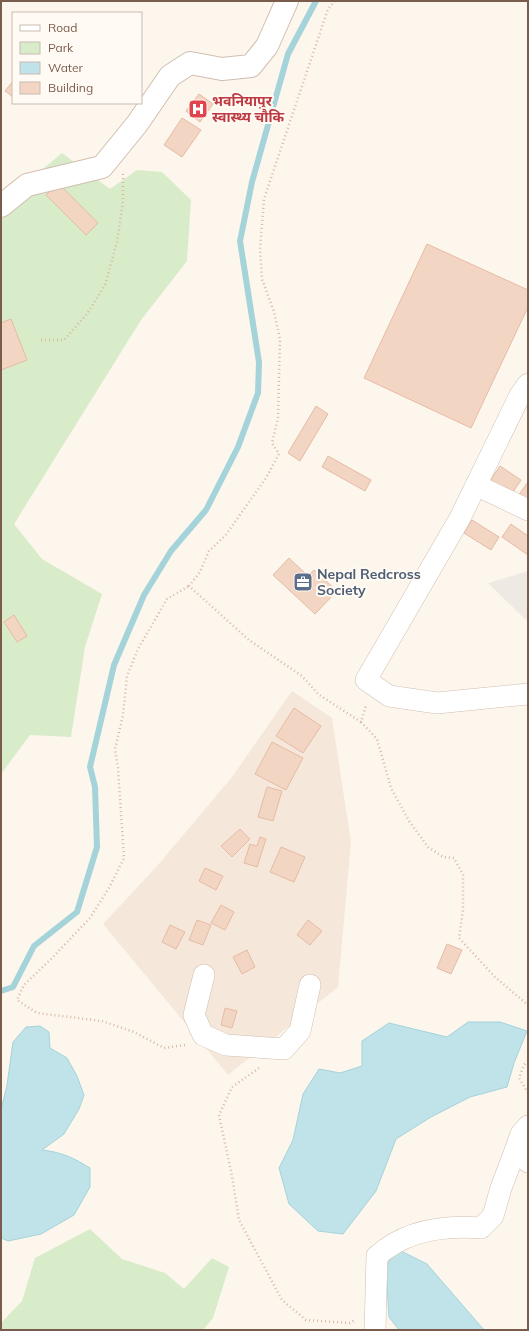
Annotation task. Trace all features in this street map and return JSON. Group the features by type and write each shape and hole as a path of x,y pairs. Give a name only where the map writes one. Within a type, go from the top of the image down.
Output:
{"street":[{"path":"1,206 27,185 102,167 137,124 170,76 190,63 222,69 251,66 267,46 287,1"},
{"path":"528,384 520,395 460,518 366,680 389,696 436,703 528,694"},
{"path":"476,484 528,510"},
{"path":"204,975 194,1015 202,1035 226,1045 284,1050 300,1031 310,985"},
{"path":"375,1330 377,1256 389,1245 423,1230 454,1226 481,1228 493,1216 501,1188 522,1156 521,1134 528,1126"}],"path":[{"path":"202,1035 193,1043 164,1048 134,1032 102,1021 37,1013 17,1000 24,985 90,918 109,888 124,858 118,768 115,748 123,714 127,676 138,649 167,599 189,586 200,572 209,551 225,536 266,478 279,454 272,443 278,418 280,339 274,312 262,278 260,249 264,200 328,9 335,1"},
{"path":"41,340 64,340 87,314 105,285 117,242 123,201 124,173 121,144"},
{"path":"189,586 249,640 302,676 318,694 361,722 377,740 391,788 409,821 428,847 443,857 454,858 463,874 463,910 459,938 495,977 528,1005"},
{"path":"361,722 366,705 374,695 389,696"},
{"path":"284,1050 232,1087 219,1115 232,1176 239,1220 282,1300 306,1320 350,1322 376,1308"},
{"path":"528,1061 524,1065 519,1078 528,1093"}],"shaded area":[{"path":"528,571 528,622 488,583"},
{"path":"292,691 332,718 351,842 338,987 228,1075 103,924 157,866 232,777"}],"green space":[{"path":"62,153 110,189 137,170 162,172 191,200 187,261 141,320 14,524 42,559 102,594 85,647 71,737 30,735 1,774 1,204"},
{"path":"90,1229 122,1259 165,1273 184,1289 212,1258 229,1267 213,1318 203,1330 1,1330 1,1323 22,1301 35,1258"}],"water":[{"path":"468,1022 500,1022 527,1031 514,1063 507,1087 470,1097 431,1117 396,1139 376,1191 343,1234 318,1231 289,1204 279,1168 293,1140 303,1094 319,1069 340,1073 362,1066 362,1041 389,1023 447,1037"},
{"path":"40,1026 49,1032 50,1048 67,1058 77,1076 84,1095 79,1109 64,1134 42,1150 67,1156 90,1168 90,1187 74,1215 41,1234 8,1241 1,1238 1,1110 7,1085 13,1042 26,1027"},
{"path":"395,1248 427,1264 484,1330 399,1330 389,1317 386,1269"}],"building":[{"path":"12,82 12,96 5,91"},
{"path":"199,94 213,104 200,122 186,111"},
{"path":"182,118 201,130 182,157 164,145"},
{"path":"58,183 98,223 86,235 46,195"},
{"path":"427,244 528,290 528,307 471,428 364,378"},
{"path":"11,319 27,360 1,370 1,323"},
{"path":"316,406 328,414 300,461 288,453"},
{"path":"328,456 371,480 365,491 322,467"},
{"path":"500,466 521,480 511,495 490,481"},
{"path":"528,482 528,504 518,496"},
{"path":"472,520 499,537 491,550 464,533"},
{"path":"511,524 528,536 528,555 502,537"},
{"path":"289,558 308,576 314,570 337,591 315,614 273,575"},
{"path":"14,615 27,636 17,642 4,622"},
{"path":"294,708 321,726 303,753 276,736"},
{"path":"272,742 303,758 286,790 255,774"},
{"path":"267,787 282,791 273,821 258,817"},
{"path":"240,829 250,839 232,857 221,846"},
{"path":"260,837 266,839 257,867 244,863 250,844 257,846"},
{"path":"281,847 305,857 294,882 270,872"},
{"path":"205,868 223,876 216,890 199,881"},
{"path":"221,905 234,912 225,930 211,923"},
{"path":"197,920 211,925 203,945 189,940"},
{"path":"308,920 322,931 310,945 297,935"},
{"path":"170,925 185,932 176,949 162,942"},
{"path":"447,944 462,950 451,974 437,968"},
{"path":"247,950 255,967 242,974 233,957"},
{"path":"225,1008 237,1011 232,1028 221,1025"}],"waterway":[{"path":"1,991 13,987 34,946 77,912 97,847 95,787 90,767 114,665 144,595 171,551 206,510 238,447 258,393 259,362 240,241 252,182 288,54 316,1"}],"place":[{"name":"भवनियापुर स्वास्थ्य चाैकि","path":"198,109"},
{"name":"Nepal Redcross Society","path":"303,582"}]}
